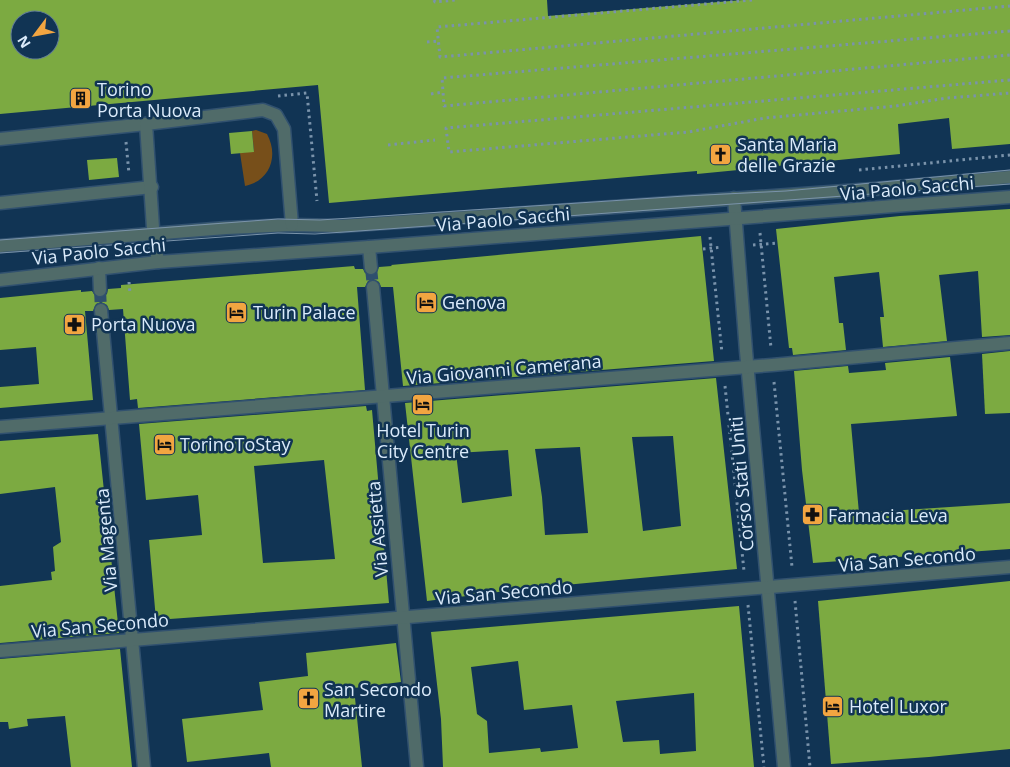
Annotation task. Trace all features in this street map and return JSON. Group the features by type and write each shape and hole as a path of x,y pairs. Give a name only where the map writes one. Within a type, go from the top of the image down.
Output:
{"street":[{"path":"0,139 263,110 276,115 284,129 292,225"},
{"path":"146,124 158,262"},
{"name":"Via Paolo Sacchi","path":"0,246 292,225 340,226 1010,177"},
{"path":"0,203 152,187"},
{"name":"Via Paolo Sacchi","path":"0,280 158,262 369,248 702,220 1010,197"},
{"name":"Corso Stati Uniti","path":"734,198 784,767"},
{"path":"369,248 371,268"},
{"path":"98,268 100,290"},
{"name":"Via Assietta","path":"373,287 417,767"},
{"name":"Via Magenta","path":"102,310 144,767"},
{"name":"Via Giovanni Camerana","path":"0,427 724,369 1010,343"},
{"name":"Via San Secondo","path":"0,651 1010,567"}],"path":[{"path":"434,0 435,2 456,0"},
{"path":"752,0 437,27 440,57 1010,6"},
{"path":"1010,31 442,78 444,106 1010,55"},
{"path":"427,42 438,41"},
{"path":"1010,80 446,128 449,152 688,132 765,118 1010,93"},
{"path":"431,94 443,92"},
{"path":"307,93 318,201"},
{"path":"125,126 130,189"},
{"path":"388,145 435,140"},
{"path":"853,171 1010,156"},
{"path":"759,226 810,767"},
{"path":"710,231 764,767"},
{"path":"129,285 130,294"}],"shaded area":[{"path":"256,130 267,134 271,142 272,159 270,166 261,179 245,186 240,153 254,151 252,131"}],"building":[{"path":"0,0 547,0 548,16 743,0 1010,0 1010,144 952,149 949,118 898,124 900,154 697,174 697,171 329,203 318,85 0,114"},
{"path":"252,131 254,152 231,154 229,133"},
{"path":"117,158 119,177 89,180 87,160"},
{"path":"1010,209 1010,335 982,337 978,271 939,275 947,341 883,347 880,317 884,317 879,272 834,277 839,323 843,323 846,350 793,355 792,348 789,348 776,229 900,216"},
{"path":"701,236 714,361 403,386 393,287 381,287 379,282 373,279 368,281 365,287 357,287 365,390 138,408 137,399 130,400 123,309 109,310 107,305 101,302 96,304 93,311 85,311 93,400 0,408 0,387 39,384 36,347 0,350 0,298 81,290 81,292 92,291 96,297 101,298 107,294 108,289 121,288 121,285 354,266 355,269 363,269 365,273 371,276 376,274 379,267 391,265"},
{"path":"1010,351 1010,413 985,414 982,354"},
{"path":"950,357 957,416 851,424 859,513 1010,503 1010,549 813,563 802,470 794,371 848,366 849,373 886,370 885,363"},
{"path":"716,378 737,569 522,589 427,601 405,403","holes":["673,436 681,526 643,531 632,437","580,447 588,533 545,535 535,449","508,450 512,496 462,503 456,453"]},
{"path":"366,406 367,411 372,410 389,603 156,620 149,540 202,535 198,495 146,500 139,424","holes":["324,460 335,559 263,563 254,466"]},
{"path":"98,434 119,633 0,643 0,586 52,580 51,572 55,571 53,547 61,542 55,487 0,494 0,441"},
{"path":"1010,581 1010,749 831,764 818,601"},
{"path":"739,606 754,767 443,767 441,719 431,632","holes":["518,661 524,710 572,705 578,748 541,752 540,748 489,753 487,721 477,714 471,667","694,693 696,751 660,754 659,740 623,742 616,701"]},
{"name":"San Secondo Martire","path":"396,643 401,682 354,688 362,767 271,767 269,753 187,762 182,719 263,710 259,682 308,676 306,653"},
{"path":"120,649 132,767 71,767 65,716 27,719 28,726 9,729 8,722 0,722 0,659"}],"tunnel":[{"path":"371,268 373,287"},
{"path":"100,290 101,310"}],"tram line":[{"path":"0,240 278,219 320,220 786,191 1010,170"},
{"path":"0,253 278,233 315,234 1010,184"}],"place":[{"name":"Torino Porta Nuova","path":"81,99"},
{"name":"Santa Maria delle Grazie","path":"721,154"},
{"name":"Genova","path":"426,302"},
{"name":"Turin Palace","path":"237,312"},
{"name":"Porta Nuova","path":"75,324"},
{"name":"Hotel Turin City Centre","path":"423,405"},
{"name":"TorinoToStay","path":"164,444"},
{"name":"Farmacia Leva","path":"812,515"},
{"name":"San Secondo Martire","path":"308,699"},
{"name":"Hotel Luxor","path":"833,706"}]}
